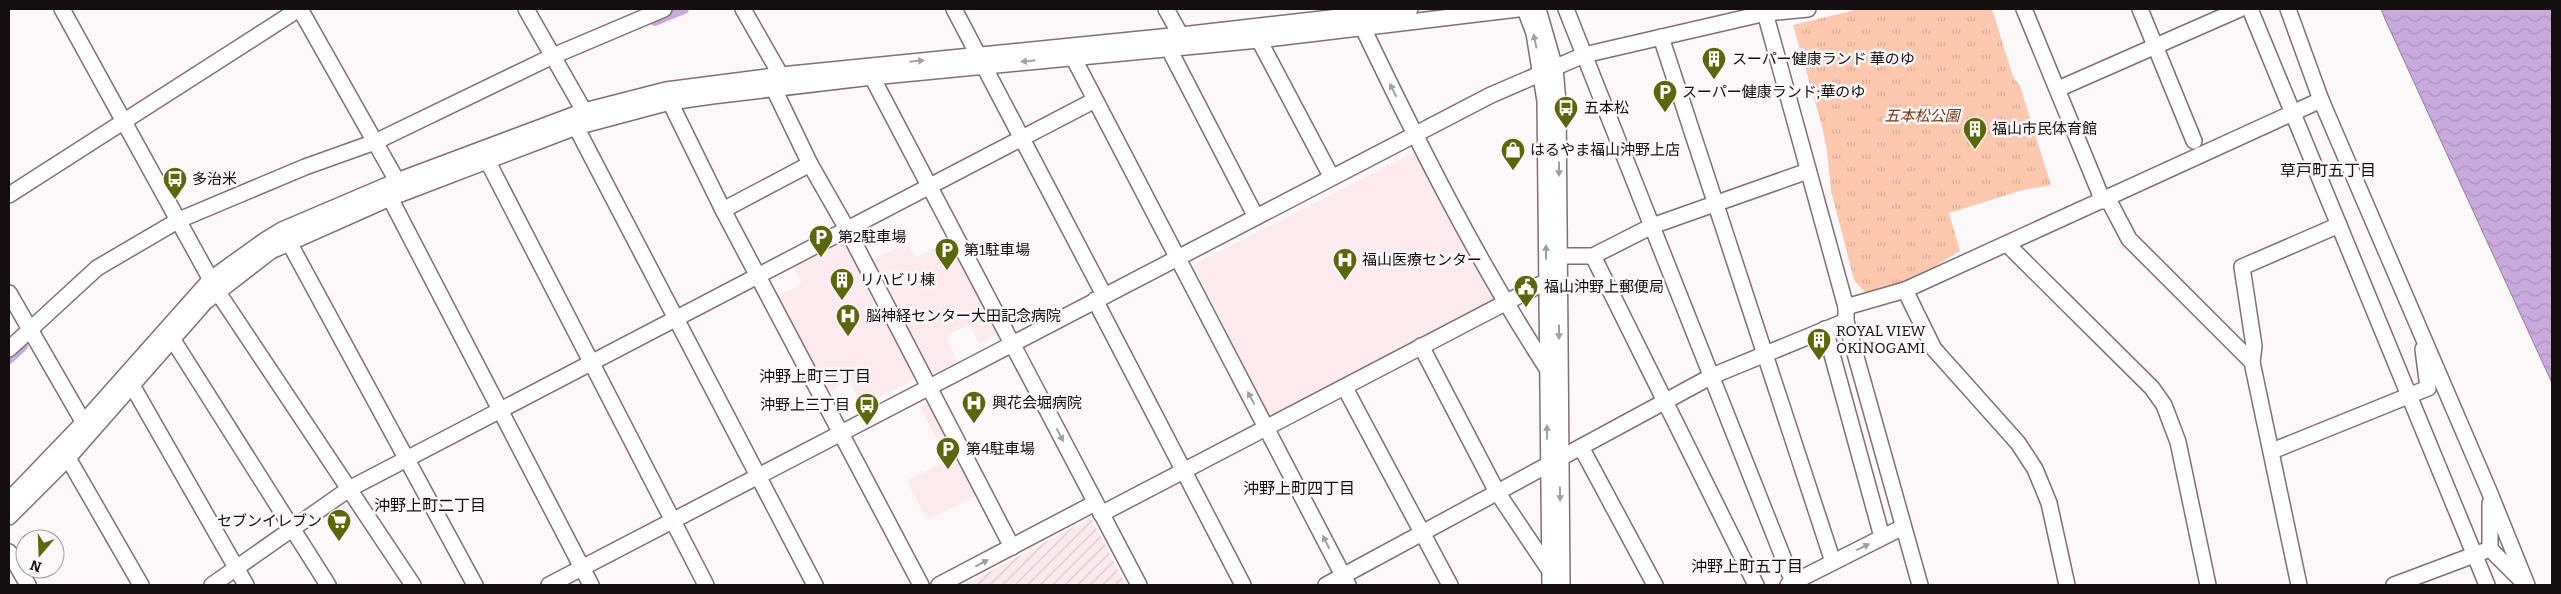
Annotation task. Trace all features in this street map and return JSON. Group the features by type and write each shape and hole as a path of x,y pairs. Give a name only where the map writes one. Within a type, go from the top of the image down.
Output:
{"street":[{"path":"62,9 214,285 413,585"},
{"path":"9,194 300,9 376,142 500,410 591,585"},
{"path":"526,9 553,56 585,119 675,318 815,585"},
{"path":"9,349 97,268 179,220 305,167 376,142 553,56 664,9"},
{"path":"743,9 782,82 810,164 847,229 1012,546"},
{"path":"954,9 1021,137 1184,471 1243,585"},
{"path":"1166,9 1184,41"},
{"path":"1070,51 1169,49 1184,41 1259,40 1363,28 1381,17 1410,9"},
{"path":"398,189 487,160 585,119 782,82 870,71 1184,41 1381,17 1518,9"},
{"path":"1525,9 1558,102 1562,585"},
{"path":"1538,9 1548,71 1545,101 1548,370 1547,466 1550,578"},
{"path":"1566,9 1712,376 1792,584 1903,527"},
{"path":"549,585 1013,345 1331,176 1491,95 1584,55 1768,10 1808,9"},
{"path":"2024,9 2105,200 2129,238 2252,362"},
{"path":"2140,9 2194,141"},
{"path":"2058,89 2240,9"},
{"path":"2250,9 2487,585"},
{"path":"2283,9 2290,16 2321,100 2420,328 2527,585"},
{"path":"1768,10 1808,171 1920,585"},
{"path":"1363,28 1414,134 1504,302 1548,370"},
{"path":"1661,37 1833,562"},
{"path":"1259,40 1331,176"},
{"path":"1169,49 1256,217"},
{"path":"1070,51 1346,580"},
{"path":"870,71 1139,585"},
{"path":"9,517 68,458 87,427 214,285 271,251 286,236 398,189 666,90 782,82"},
{"path":"212,585 349,489 1095,100"},
{"path":"1326,585 1346,580 1422,532 1712,376 1825,329 1846,314 1905,290 2105,200 2321,100"},
{"path":"670,102 723,210 759,274 921,585"},
{"path":"487,160 706,585"},
{"path":"723,210 810,164"},
{"path":"1559,256 1593,256 1652,226 1808,171"},
{"path":"2299,585 2252,362 2254,346 2242,267 2339,225"},
{"path":"286,236 475,585"},
{"path":"2007,244 2152,388 2164,405 2178,442 2208,585"},
{"path":"1593,256 1756,585"},
{"path":"939,585 1012,546 1184,471 1547,281"},
{"path":"9,500 132,387 173,340 214,285"},
{"path":"1905,290 1934,349 2018,443 2035,469 2049,502 2067,585"},
{"path":"9,293 87,427"},
{"path":"2272,451 2428,388 2420,328"},
{"path":"1825,329 1882,537"},
{"path":"173,340 328,585"},
{"path":"1421,346 1497,492 1550,578"},
{"path":"132,387 246,585"},
{"path":"1345,388 1450,585"},
{"path":"1581,447 1655,585"},
{"path":"68,458 141,585"},
{"path":"2489,491 2490,549 2527,585"},
{"path":"2394,585 2490,549"},
{"path":"9,552 28,585"}],"shaded area":[{"name":"福山医療センター","path":"1419,150 1497,297 1496,301 1416,341 1417,345 1272,421 1193,265"},
{"name":"脳神経センター大田記念病院","path":"845,234 919,377 862,406 849,381 826,393 777,297 802,284 791,262"},
{"name":"脳神経センター大田記念病院","path":"953,238 1002,332 979,343 969,325 946,336 957,362 927,376 869,262 907,243 916,257"},
{"name":"第4駐車場","path":"933,401 979,494 927,520 907,481 947,460 920,407"},
{"path":"1091,518 1126,585 964,585"}],"green space":[{"name":"五本松公園","path":"1859,9 1992,9 2013,77 2020,86 2051,185 2023,190 1949,213 1960,251 1932,268 1873,296 1866,293 1854,280 1831,191 1827,151 1822,126 1793,25"}],"water":[{"path":"2381,9 2552,9 2552,383 2385,19"}],"waterway":[{"path":"655,21 684,9"},
{"path":"9,359 23,346"}],"place":[{"name":"スーパー健康ランド 華のゆ","path":"1714,80"},
{"name":"スーパー健康ランド;華のゆ","path":"1665,113"},
{"name":"五本松","path":"1566,129"},
{"name":"福山市民体育館","path":"1975,150"},
{"name":"はるやま福山沖野上店","path":"1513,171"},
{"name":"多治米","path":"175,200"},
{"name":"第2駐車場","path":"821,258"},
{"name":"第1駐車場","path":"947,271"},
{"name":"福山医療センター","path":"1345,281"},
{"name":"リハビリ棟","path":"842,301"},
{"name":"福山沖野上郵便局","path":"1526,308"},
{"name":"脳神経センター大田記念病院","path":"848,337"},
{"name":"ROYAL VIEW OKINOGAMI","path":"1819,361"},
{"name":"興花会堀病院","path":"974,424"},
{"name":"沖野上三丁目","path":"867,426"},
{"name":"第4駐車場","path":"948,470"},
{"name":"セブンイレブン","path":"339,542"}],"district":[{"name":"草戸町五丁目","path":"2328,170"},
{"name":"沖野上町三丁目","path":"815,376"},
{"name":"沖野上町四丁目","path":"1299,488"},
{"name":"沖野上町二丁目","path":"430,505"},
{"name":"沖野上町五丁目","path":"1747,566"}]}
